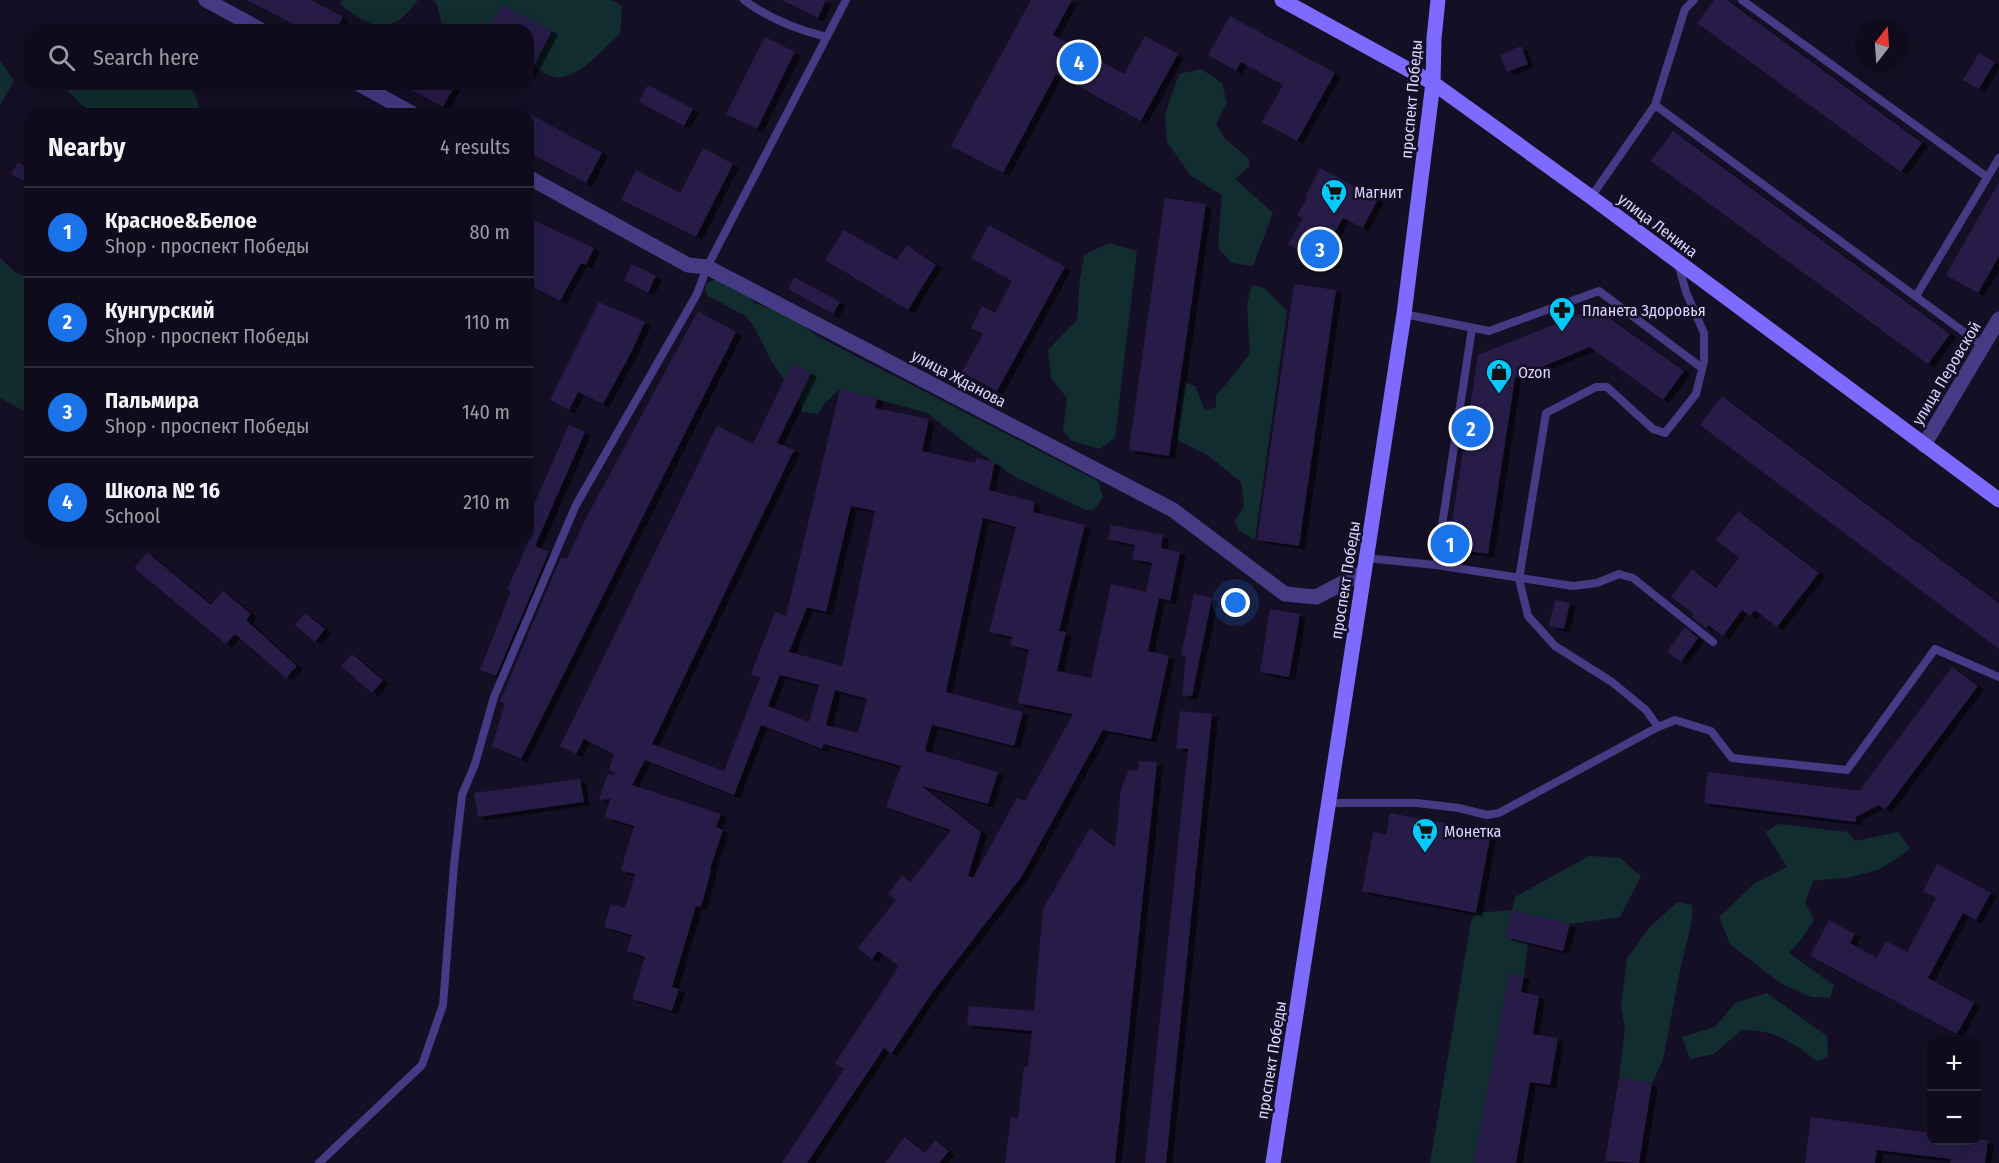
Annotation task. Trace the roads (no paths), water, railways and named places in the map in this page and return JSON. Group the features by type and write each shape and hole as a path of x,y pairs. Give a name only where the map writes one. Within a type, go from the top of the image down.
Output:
{"street":[{"path":"206,0 231,6 254,24"},
{"name":"улица Ленина","path":"1282,0 1433,83 1999,500"},
{"name":"проспект Победы","path":"1273,1163 1404,314 1433,83 1438,0"},
{"path":"370,90 402,108"},
{"name":"улица Жданова","path":"534,180 688,265 707,267 1173,510 1285,594 1316,597 1365,565"},
{"name":"улица Перовской","path":"1924,445 1999,321"}],"lane":[{"path":"744,0 758,10 806,32 827,37"},
{"path":"319,1163 422,1065 443,1005 462,795 475,764 494,697 576,505 697,294 707,267 846,0"},
{"path":"1590,197 1655,105 1685,9 1694,0"},
{"path":"1742,0 1987,177"},
{"path":"1655,105 1983,346"},
{"path":"1916,296 1999,158"},
{"path":"1658,727 1646,710 1612,682 1555,646 1528,616 1519,579 1546,413 1596,387 1607,387 1653,429 1665,433 1696,394 1702,368 1704,333 1686,292 1678,262"},
{"path":"1404,314 1489,332 1599,291 1702,368"},
{"path":"1436,565 1472,328"},
{"path":"1365,565 1436,565 1573,586 1597,583 1619,574 1632,578 1713,642"},
{"path":"1329,803 1417,803 1459,808 1487,815 1499,813 1675,720 1711,731 1732,758 1846,770 1935,649 1999,677"}],"place":[{"name":"Школа № 16","path":"1079,62"},
{"name":"Магнит","path":"1334,215"},
{"name":"Пальмира","path":"1320,249"},
{"name":"Планета Здоровья","path":"1562,333"},
{"name":"Ozon","path":"1499,395"},
{"name":"Кунгурский","path":"1471,428"},
{"name":"Красное&Белое","path":"1450,544"},
{"name":"Монетка","path":"1425,854"}]}
